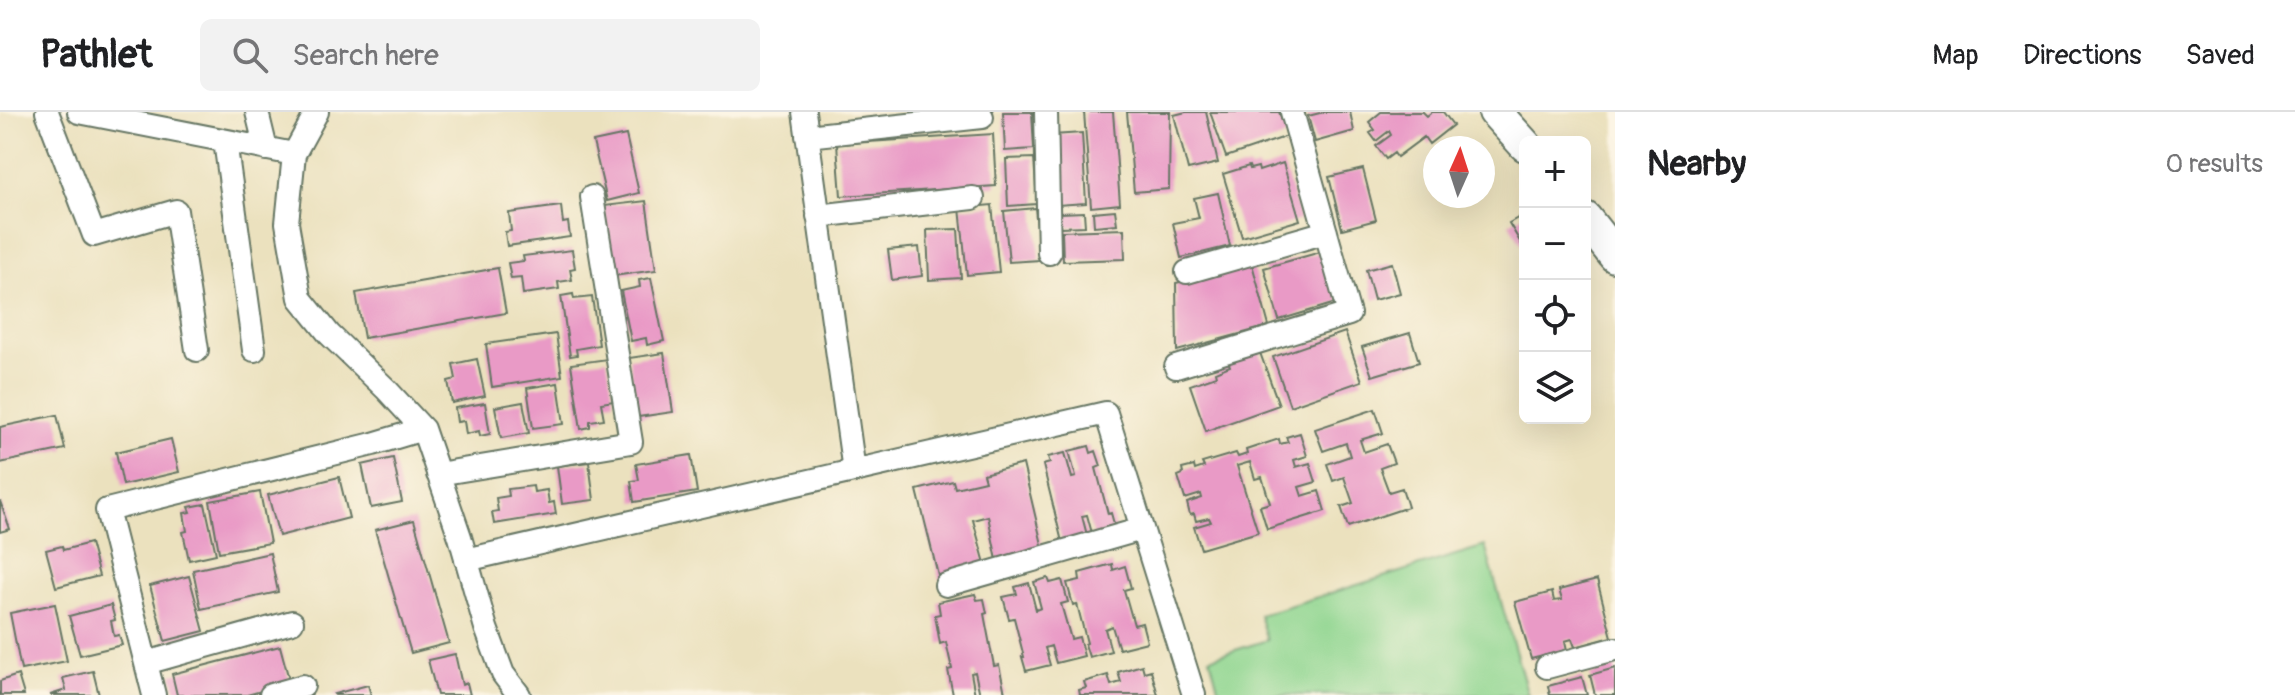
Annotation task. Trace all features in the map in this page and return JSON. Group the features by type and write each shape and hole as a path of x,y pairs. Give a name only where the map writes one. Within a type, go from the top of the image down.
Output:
{"street":[{"path":"47,112 94,235 176,211 197,350"},
{"path":"79,112 121,115 225,141 294,154"},
{"path":"257,112 266,149"},
{"path":"317,112 294,154 287,223 300,298 329,334 423,429 486,628 503,674 519,695"},
{"path":"804,112 854,471"},
{"path":"1046,112 1049,253"},
{"path":"1176,367 1349,314 1292,112"},
{"path":"1495,112 1519,138"},
{"path":"807,136 982,117"},
{"path":"225,141 254,350"},
{"path":"438,474 631,442 592,197"},
{"path":"818,216 973,198"},
{"path":"1591,226 1615,256"},
{"path":"1187,272 1326,232"},
{"path":"466,560 1106,413 1194,695"},
{"path":"154,695 107,510 359,448 423,429"},
{"path":"946,585 1142,529"},
{"path":"146,663 292,622"},
{"path":"1547,667 1615,649"},
{"path":"271,695 303,686"}],"green space":[{"path":"1485,546 1528,695 1220,695 1210,658 1267,640 1259,615"}],"building":[{"path":"1003,112 1032,112 1034,149 1005,151"},
{"path":"1084,112 1113,112 1120,204 1091,207"},
{"path":"1127,112 1170,112 1169,189 1134,192"},
{"path":"1206,112 1218,163 1188,170 1174,115"},
{"path":"1210,112 1279,112 1288,136 1226,157"},
{"path":"1324,112 1350,112 1354,131 1315,142 1308,116"},
{"path":"1381,112 1423,112 1427,116 1432,112 1443,112 1453,125 1439,136 1423,136 1397,157 1394,153 1386,159 1376,146 1391,135 1389,131 1376,141 1370,133 1375,130 1369,122"},
{"path":"1082,133 1086,203 1057,205 1053,135"},
{"path":"993,134 996,186 841,196 837,144"},
{"path":"626,135 639,193 607,201 593,142"},
{"path":"1034,158 1037,204 1008,206 1006,159"},
{"path":"1283,163 1300,220 1242,237 1223,174 1249,166 1250,169 1258,167 1259,171"},
{"path":"1363,169 1376,220 1342,229 1329,177"},
{"path":"1218,193 1230,246 1181,258 1173,223 1199,218 1194,198"},
{"path":"646,201 656,270 613,276 604,206"},
{"path":"992,205 999,272 967,275 960,208"},
{"path":"561,206 563,223 568,222 570,237 507,246 505,232 511,231 509,213"},
{"path":"1035,208 1040,260 1009,262 1004,211"},
{"path":"1115,210 1117,224 1094,226 1093,212"},
{"path":"1084,212 1085,226 1060,227 1060,213"},
{"path":"1519,217 1519,240 1509,223"},
{"path":"958,229 961,278 929,280 927,230"},
{"path":"1124,229 1125,259 1063,261 1062,231"},
{"path":"919,247 922,276 892,280 888,250"},
{"path":"572,250 575,268 570,269 572,280 558,282 559,289 523,294 521,278 511,279 508,263 524,261 523,256"},
{"path":"1324,251 1339,302 1279,320 1264,268"},
{"path":"1392,263 1400,293 1374,300 1366,270"},
{"path":"1252,264 1269,326 1177,351 1176,283"},
{"path":"498,268 506,313 364,338 356,293"},
{"path":"651,278 664,341 647,345 646,338 631,341 621,291 640,287 639,280"},
{"path":"573,294 574,299 592,297 599,345 576,349 577,355 570,356 561,296"},
{"path":"1345,332 1362,381 1290,406 1273,357"},
{"path":"1410,333 1419,362 1372,376 1362,347"},
{"path":"556,334 562,376 492,387 486,344"},
{"path":"1259,350 1279,405 1206,431 1190,385 1216,376 1215,372 1230,366 1228,361"},
{"path":"664,353 673,412 638,417 629,358"},
{"path":"477,359 485,396 452,403 448,381 456,379 453,364"},
{"path":"607,359 614,401 601,403 604,419 590,421 590,427 581,429 571,364"},
{"path":"558,383 564,424 533,428 527,388"},
{"path":"523,402 529,433 501,438 495,407"},
{"path":"485,403 490,434 480,436 479,431 466,434 464,421 457,422 455,408"},
{"path":"1375,409 1383,433 1360,440 1364,452 1387,444 1394,463 1380,468 1389,492 1402,488 1408,507 1348,527 1341,507 1353,503 1344,477 1333,481 1327,464 1350,456 1346,443 1323,451 1315,429"},
{"path":"57,415 65,449 0,463 0,427"},
{"path":"1300,433 1307,456 1294,460 1296,467 1310,463 1316,482 1299,487 1302,496 1319,491 1325,511 1267,529 1260,506 1270,503 1262,477 1255,479 1250,462 1237,466 1258,532 1201,549 1194,527 1211,522 1209,518 1196,521 1194,514 1190,515 1187,503 1202,498 1201,494 1185,499 1178,476 1183,474 1182,469 1194,466 1195,470 1204,467 1202,463 1236,453 1238,457 1247,454 1246,450 1279,439 1280,444 1288,442 1286,437"},
{"path":"171,439 179,472 123,485 116,452"},
{"path":"1089,446 1091,453 1096,451 1101,466 1096,468 1108,514 1111,513 1116,531 1093,537 1087,515 1082,516 1088,539 1063,546 1043,465 1050,463 1048,457 1065,453 1072,478 1076,477 1069,451"},
{"path":"691,455 697,492 634,502 631,481 639,480 636,464"},
{"path":"393,458 402,502 371,508 362,465"},
{"path":"589,462 594,500 562,504 557,466"},
{"path":"1023,464 1044,553 998,565 988,516 973,520 986,567 939,579 917,490 953,481 955,488 985,481 983,474"},
{"path":"339,477 349,518 279,536 268,495"},
{"path":"533,486 534,492 547,490 549,503 554,502 556,514 494,524 492,512 498,511 496,498 509,496 508,489"},
{"path":"260,492 270,543 219,552 210,501"},
{"path":"0,501 10,529 0,532"},
{"path":"205,504 216,554 189,560 183,532 187,531 184,513 191,512 189,507"},
{"path":"414,520 449,643 411,653 375,530"},
{"path":"90,543 99,576 56,587 46,550 62,546 63,550"},
{"path":"270,553 278,592 201,609 193,570"},
{"path":"1112,564 1113,570 1125,566 1131,588 1124,590 1134,625 1142,623 1147,642 1119,649 1112,626 1105,629 1111,651 1089,657 1077,604 1073,605 1067,583 1080,580 1079,573"},
{"path":"189,576 204,631 165,641 150,586"},
{"path":"1048,578 1050,583 1062,580 1068,602 1061,604 1071,639 1079,637 1084,656 1056,663 1051,646 1045,648 1050,665 1026,671 1014,618 1009,619 1003,597 1017,594 1015,587 1029,583 1036,610 1041,608 1034,582"},
{"path":"1597,580 1612,637 1575,647 1572,639 1565,641 1567,650 1531,659 1515,602 1552,592 1554,601 1562,600 1559,590"},
{"path":"975,594 977,600 984,599 994,666 999,665 1005,693 980,695 975,672 971,673 975,695 953,695 948,670 952,669 946,642 940,644 935,615 940,614 938,602"},
{"path":"55,604 67,661 21,670 10,613"},
{"path":"111,605 115,620 111,621 114,636 119,635 122,645 80,655 69,616"},
{"path":"280,646 290,683 247,695 177,695 172,674"},
{"path":"455,654 462,685 467,683 470,695 437,695 428,660"},
{"path":"1142,665 1144,672 1151,670 1158,695 1080,695 1079,690 1086,688 1084,682 1108,675 1111,685 1121,682 1118,672"},
{"path":"1615,668 1615,695 1595,695 1590,675"},
{"path":"93,671 99,695 50,695 66,690 63,678"},
{"path":"18,675 24,695 0,695 0,681"},
{"path":"1582,677 1587,695 1550,695 1548,686"},
{"path":"368,685 371,695 334,694"}]}
